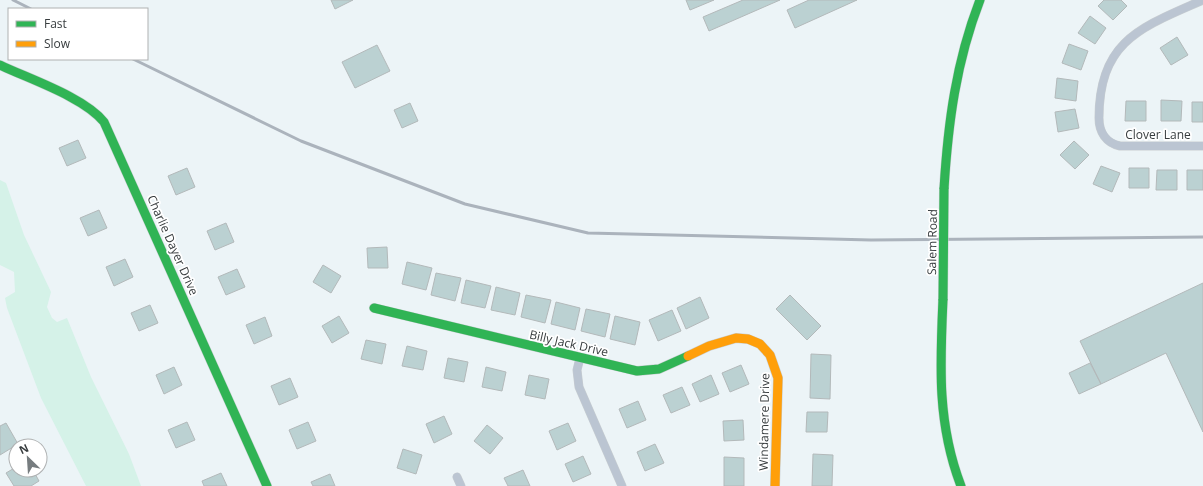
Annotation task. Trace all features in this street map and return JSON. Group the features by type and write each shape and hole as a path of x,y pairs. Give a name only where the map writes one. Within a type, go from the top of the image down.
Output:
{"street":[{"name":"Salem Road","path":"961,486 946,437 940,396 944,189 947,135 953,85 965,40 980,0"},
{"name":"Clover Lane","path":"1203,0 1144,26 1121,48 1104,76 1101,92 1099,126 1103,135 1108,141 1120,146 1203,146"},
{"name":"Charlie Dayer Drive","path":"0,66 76,102 101,119 110,134 266,486"},
{"name":"Billy Jack Drive","path":"374,308 637,371 659,369 723,340 735,338 756,342"},
{"name":"Windamere Drive","path":"756,342 765,348 771,356 776,365 778,378 775,486"},
{"path":"580,358 578,370 579,387 622,486"},
{"path":"458,477 461,486"}],"green space":[{"path":"0,180 6,183 24,235 51,292 47,307 52,318 57,322 67,318 91,377 129,454 141,486 86,486 41,398 7,308 5,298 15,292 14,272 0,265"}],"building":[{"path":"331,0 353,0 335,9"},
{"path":"686,0 714,0 690,10"},
{"path":"743,0 780,0 709,31 703,17"},
{"path":"809,0 857,0 795,28 787,10"},
{"path":"1104,0 1121,0 1127,6 1113,20 1098,6"},
{"path":"1090,16 1106,28 1095,44 1078,33"},
{"path":"1177,37 1188,55 1171,65 1160,48"},
{"path":"1069,44 1088,51 1081,70 1062,63"},
{"path":"377,45 390,71 355,88 342,62"},
{"path":"1057,78 1078,81 1076,101 1055,98"},
{"path":"1161,100 1182,101 1181,121 1161,121"},
{"path":"1126,101 1146,101 1146,121 1125,121"},
{"path":"1192,102 1203,102 1203,122 1192,122"},
{"path":"410,103 418,121 402,128 394,110"},
{"path":"1075,109 1079,128 1058,132 1055,112"},
{"path":"78,140 86,158 67,166 59,148"},
{"path":"1074,141 1089,155 1075,169 1060,155"},
{"path":"1101,166 1120,173 1112,192 1093,184"},
{"path":"187,168 195,187 176,195 168,176"},
{"path":"1129,168 1149,168 1149,188 1129,188"},
{"path":"1157,170 1177,170 1177,190 1156,190"},
{"path":"1187,170 1203,170 1203,190 1187,190"},
{"path":"99,210 107,228 88,236 80,218"},
{"path":"226,223 234,242 215,250 207,231"},
{"path":"387,247 388,268 368,268 367,248"},
{"path":"125,259 133,277 114,286 106,267"},
{"path":"407,262 432,268 426,290 402,284"},
{"path":"323,265 341,276 331,293 313,282"},
{"path":"237,269 245,287 226,295 218,277"},
{"path":"436,273 461,278 455,301 431,295"},
{"path":"466,280 491,286 485,308 461,303"},
{"path":"1203,283 1203,432 1166,353 1101,384 1080,341"},
{"path":"496,287 520,293 515,315 491,310"},
{"path":"526,295 551,300 545,323 521,317"},
{"path":"790,295 821,326 807,340 776,309"},
{"path":"700,297 709,318 686,329 677,308"},
{"path":"556,302 580,308 575,330 551,324"},
{"path":"150,305 158,323 139,331 131,313"},
{"path":"586,309 610,314 605,337 581,331"},
{"path":"672,310 681,331 658,341 649,320"},
{"path":"339,316 349,333 332,343 322,326"},
{"path":"615,316 640,322 635,345 610,339"},
{"path":"265,317 272,336 254,344 246,325"},
{"path":"366,340 386,344 382,364 361,359"},
{"path":"407,346 427,351 423,370 402,366"},
{"path":"811,354 831,355 830,399 810,398"},
{"path":"448,358 468,362 464,382 444,378"},
{"path":"1090,363 1101,384 1079,394 1069,373"},
{"path":"741,365 749,384 730,392 722,373"},
{"path":"174,367 182,385 164,394 156,375"},
{"path":"486,367 506,372 502,391 482,387"},
{"path":"529,375 549,379 545,399 525,395"},
{"path":"711,375 719,394 700,402 692,384"},
{"path":"290,378 298,397 279,405 271,386"},
{"path":"682,387 690,405 671,413 663,395"},
{"path":"638,401 646,420 627,428 619,409"},
{"path":"807,412 828,412 827,432 806,432"},
{"path":"444,416 452,434 434,443 426,424"},
{"path":"743,420 744,440 724,441 723,421"},
{"path":"187,422 195,440 176,448 168,430"},
{"path":"308,422 316,441 297,449 289,430"},
{"path":"6,423 15,438 8,438 8,450 0,455 0,426"},
{"path":"568,423 576,441 557,450 549,431"},
{"path":"487,425 503,438 490,454 474,441"},
{"path":"655,444 664,463 645,471 637,452"},
{"path":"403,449 422,455 416,474 397,468"},
{"path":"813,454 833,455 832,486 812,486"},
{"path":"583,456 591,474 573,482 565,464"},
{"path":"724,457 744,458 744,486 724,486"},
{"path":"523,470 530,486 508,486 504,478"},
{"path":"221,473 227,486 204,486 202,481"},
{"path":"330,474 335,486 313,486 311,482"},
{"path":"9,478 37,478 39,481 31,486 14,486"}],"railway":[{"path":"13,0 29,8"},
{"path":"135,60 301,141 465,204 588,233 871,240 1203,237"}],"traffic: fast":[{"path":"944,189 954,93 965,46 980,0"},
{"path":"0,65 70,97 95,113 104,122 267,486"},
{"path":"943,299 944,189"},
{"path":"943,299 941,371 944,417 953,463 961,486"},
{"path":"374,308 637,371 659,369 688,356"}],"traffic: slow":[{"path":"688,356 709,346 736,338 748,339 760,344 770,355 778,378 775,486"}]}
